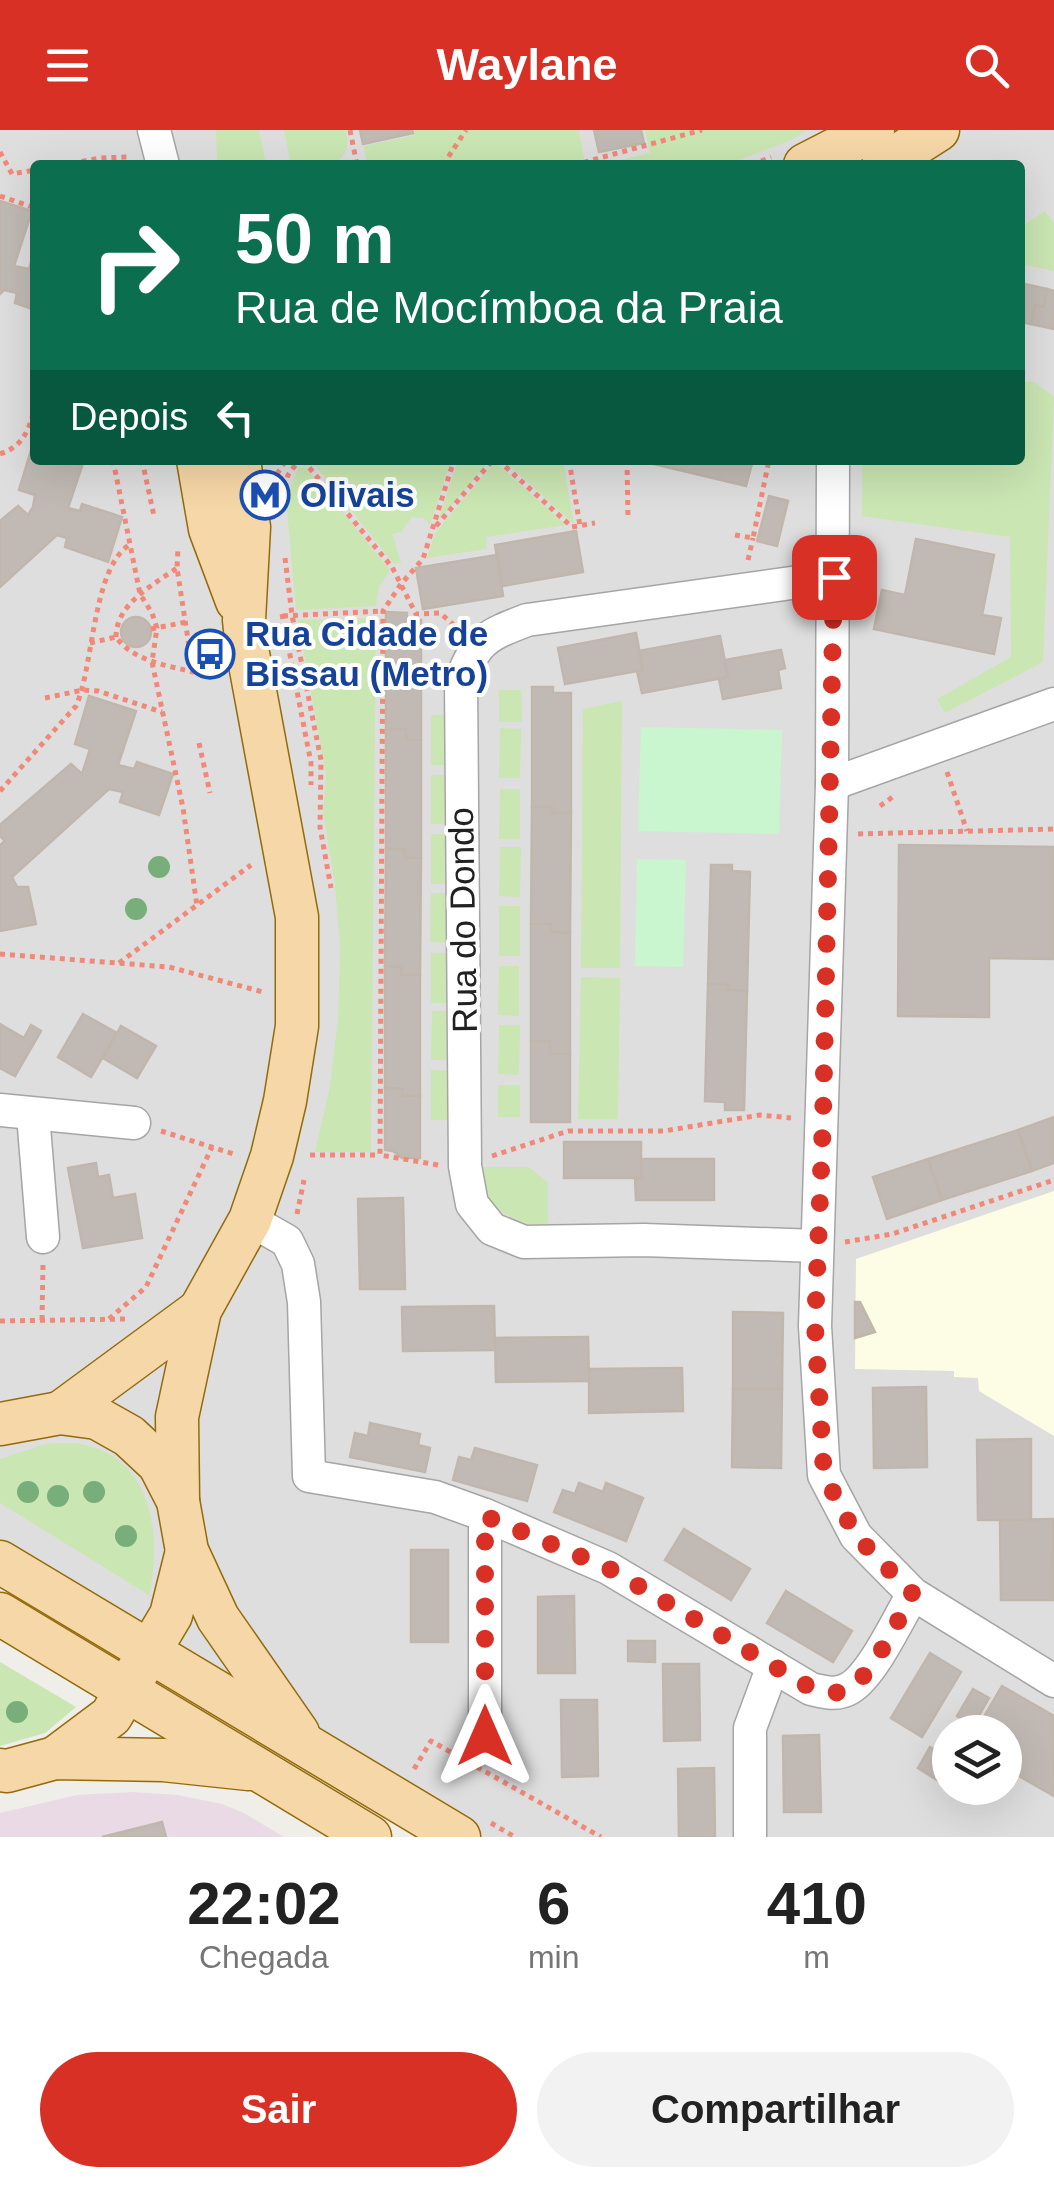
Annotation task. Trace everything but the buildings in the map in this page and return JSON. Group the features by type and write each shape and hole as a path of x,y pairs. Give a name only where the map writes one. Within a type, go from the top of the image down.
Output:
{"main road":[{"path":"841,160 885,154 938,130"},
{"path":"199,465 210,529 264,618"},
{"path":"240,465 264,618 298,918 297,1026 272,1156 250,1220 200,1310 177,1417 178,1500 187,1552 218,1618 304,1742"},
{"path":"248,527 256,492 270,465"},
{"path":"60,1413 200,1310"},
{"path":"0,1424 60,1413 97,1418 129,1436 159,1464 178,1500"},
{"path":"56,1758 111,1716 171,1615 187,1552"},
{"path":"0,1562 304,1742 472,1828"},
{"path":"0,1614 363,1835"},
{"path":"2,1772 56,1758 163,1760 259,1770"}],"street":[{"path":"154,130 162,160"},
{"path":"834,465 832,784 815,1326 824,1475 856,1536 913,1594 1054,1681"},
{"path":"479,646 488,636 527,620 834,577"},
{"name":"Rua do Dondo","path":"479,646 470,655 461,681 465,1166 472,1204 492,1228 524,1242 644,1240 817,1246"},
{"path":"832,784 1054,704"},
{"path":"0,1110 134,1122"},
{"path":"33,1114 43,1236"},
{"path":"250,1220 281,1235 294,1251 298,1264 304,1302 309,1476 435,1497 485,1516 608,1568 811,1688 829,1694 847,1690 861,1679 913,1594"},
{"path":"485,1516 485,1736"},
{"path":"750,1837 750,1728 774,1666"}],"path":[{"path":"350,130 356,160"},
{"path":"446,160 466,130"},
{"path":"592,160 702,130"},
{"path":"0,152 12,174 30,171"},
{"path":"90,160 101,158"},
{"path":"0,196 30,206"},
{"path":"0,454 15,447 30,432"},
{"path":"114,465 140,594 152,613 152,662 183,808 196,906"},
{"path":"143,465 154,516"},
{"path":"307,465 392,567 416,614 440,613 479,646"},
{"path":"264,618 384,611 400,584 423,559 452,465"},
{"path":"432,531 491,465"},
{"path":"502,465 572,527 595,523"},
{"path":"570,465 580,526"},
{"path":"627,465 628,518"},
{"path":"734,535 752,538 767,465"},
{"path":"177,568 140,594 119,618 116,637 123,647 152,662 194,672 177,568 179,541"},
{"path":"0,791 66,721 84,690 90,643 116,558 130,544"},
{"path":"154,628 186,622"},
{"path":"90,643 116,637"},
{"path":"45,698 84,690 162,712"},
{"path":"198,743 210,793"},
{"path":"947,770 966,831"},
{"path":"830,836 1054,828"},
{"path":"119,963 254,864"},
{"path":"0,954 169,967 264,993"},
{"path":"134,1122 234,1154"},
{"path":"109,1319 146,1287 212,1147"},
{"path":"309,1155 380,1155"},
{"path":"817,1246 892,1234 1054,1180"},
{"path":"42,1320 43,1236"},
{"path":"0,1321 144,1318"},
{"path":"411,1774 431,1741 600,1837"},
{"path":"472,1828 515,1837"}],"shaded area":[{"path":"0,130 1054,130 1054,1837 482,1837 0,1546"},
{"path":"1054,1191 1054,1436 979,1391 978,1378 954,1377 954,1371 855,1369 856,1259"},
{"path":"133,1792 222,1804 284,1837 0,1837 0,1813 77,1795"}],"green space":[{"path":"216,130 259,130 265,160 217,160"},
{"path":"284,130 346,130 347,144 340,160 290,160"},
{"path":"415,130 579,130 584,160 366,160 364,146 415,135"},
{"path":"645,130 808,130 739,160 620,160 650,153"},
{"path":"1045,211 1054,223 1054,271 1025,265 1025,225"},
{"path":"1025,382 1034,382 1054,397 1043,662 945,713 937,699 1011,657 1010,537 862,516 862,465 1025,465"},
{"path":"315,465 449,465 430,525 424,518 412,517 401,532 392,534 401,562 394,564"},
{"path":"456,465 486,465 438,521"},
{"path":"492,465 498,465 566,525 486,537 487,549 427,558 435,533"},
{"path":"509,465 564,465 574,524"},
{"path":"298,468 306,468 390,570 379,587 376,606 296,610 286,498"},
{"path":"376,618 371,1152 315,1152 330,1086 338,1020 340,947 323,813 326,775 298,620"},
{"path":"499,690 521,690 522,722 499,722"},
{"path":"622,701 620,968 581,968 583,709"},
{"path":"431,715 452,715 452,765 431,765"},
{"path":"641,727 782,730 779,834 638,831"},
{"path":"500,728 521,729 520,778 499,778"},
{"path":"431,775 452,775 451,824 431,824"},
{"path":"500,789 520,789 520,839 499,839"},
{"path":"431,834 452,834 451,884 431,884"},
{"path":"500,847 521,847 520,897 499,896"},
{"path":"637,859 686,860 683,967 635,966"},
{"path":"431,893 452,893 451,943 430,942"},
{"path":"499,906 520,906 520,956 499,956"},
{"path":"431,953 452,953 452,1003 431,1003"},
{"path":"499,966 519,966 519,1016 498,1015"},
{"path":"581,977 620,978 618,1119 578,1119"},
{"path":"432,1011 452,1011 452,1060 431,1060"},
{"path":"499,1025 520,1025 519,1075 498,1074"},
{"path":"431,1070 452,1071 451,1120 431,1120"},
{"path":"498,1085 520,1085 520,1117 498,1117"},
{"path":"474,1167 529,1167 548,1183 548,1228 520,1221 500,1210 485,1193"},
{"path":"45,1444 80,1444 108,1453 139,1484 152,1526 153,1573 149,1595 0,1503 0,1459"},
{"path":"0,1662 76,1707 45,1733 0,1746"}],"place":[{"name":"Olivais","path":"265,495"},
{"name":"Rua Cidade de Bissau (Metro)","path":"210,654"}],"route":[{"path":"485,1736 485,1516 608,1568 811,1688 829,1694 847,1690 861,1679 913,1594 856,1536 824,1475 815,1326 832,784 834,577"}]}
